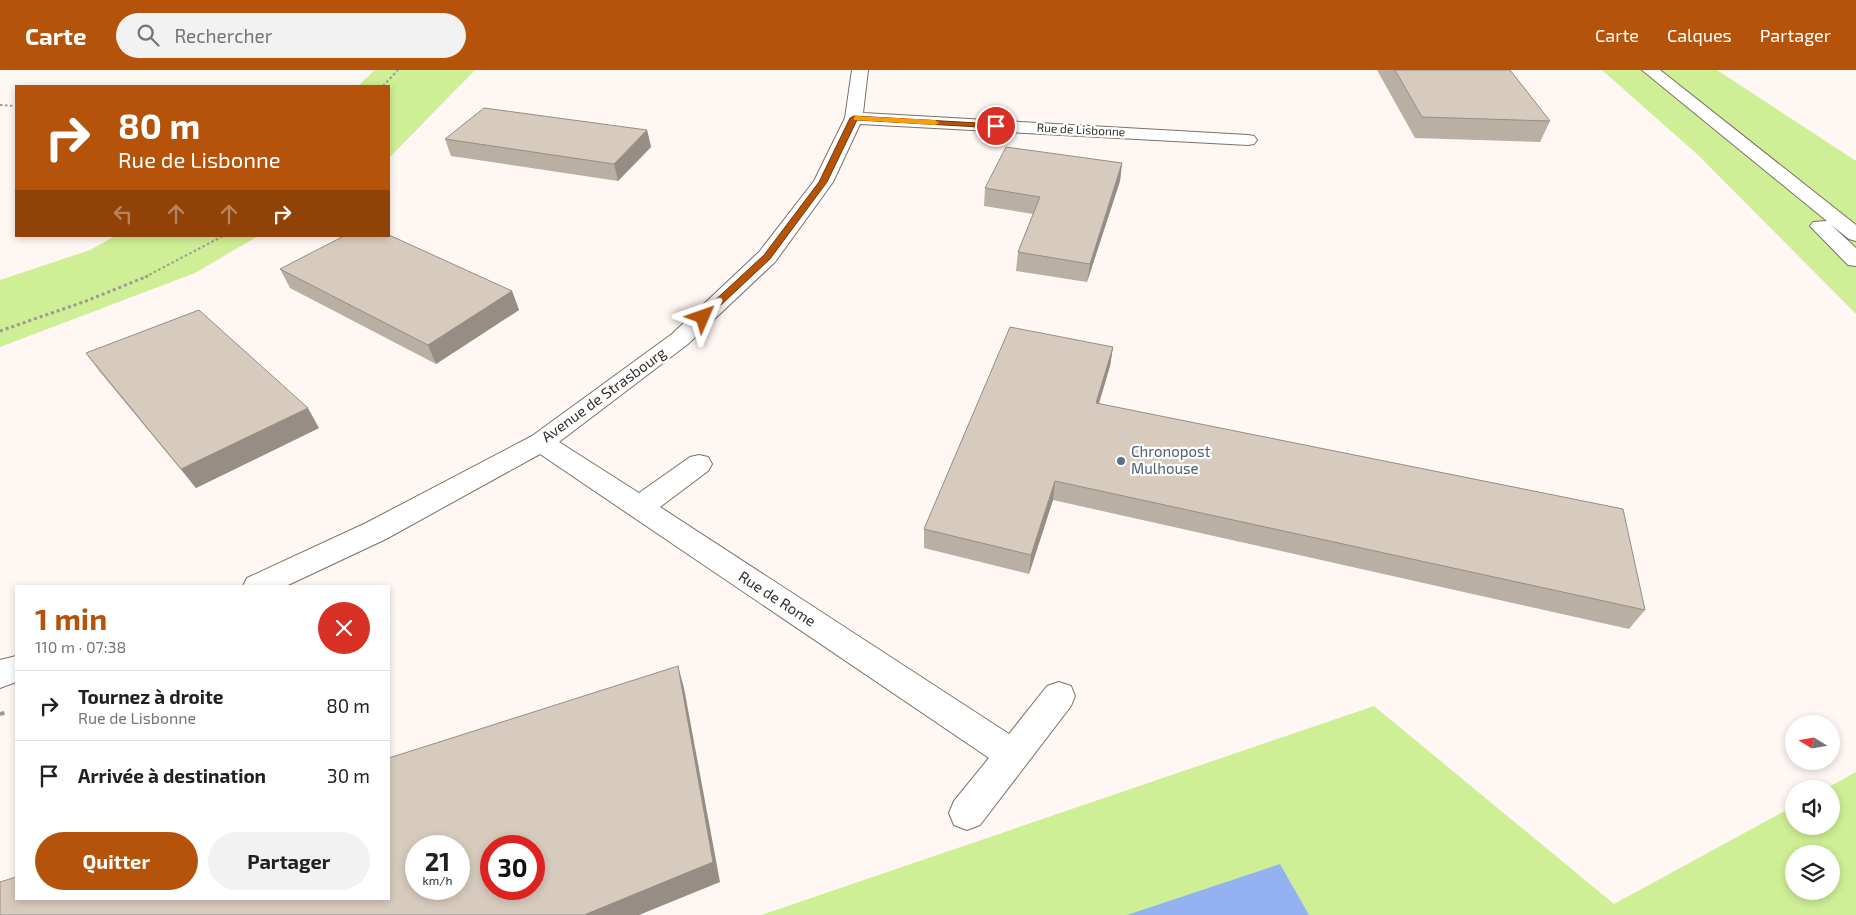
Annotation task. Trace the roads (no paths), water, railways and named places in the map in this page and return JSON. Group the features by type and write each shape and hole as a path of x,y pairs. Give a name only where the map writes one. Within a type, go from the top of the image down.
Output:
{"main road":[{"name":"Avenue de Strasbourg","path":"260,585 376,531 541,442 680,339 767,257 823,182 854,118 860,70"},
{"path":"1650,70 1856,235"},
{"name":"Rue de Lisbonne","path":"854,118 1250,148 1244,121"},
{"path":"1728,132 1856,212"},
{"path":"1728,132 1856,260"},
{"name":"Rue de Rome","path":"541,442 1013,755"},
{"path":"639,508 699,464"},
{"path":"0,674 15,669"},
{"path":"967,813 1058,696"}],"water":[{"path":"1280,864 1309,915 1127,915"}],"place":[{"name":"Chronopost Mulhouse","path":"1121,461"}]}
